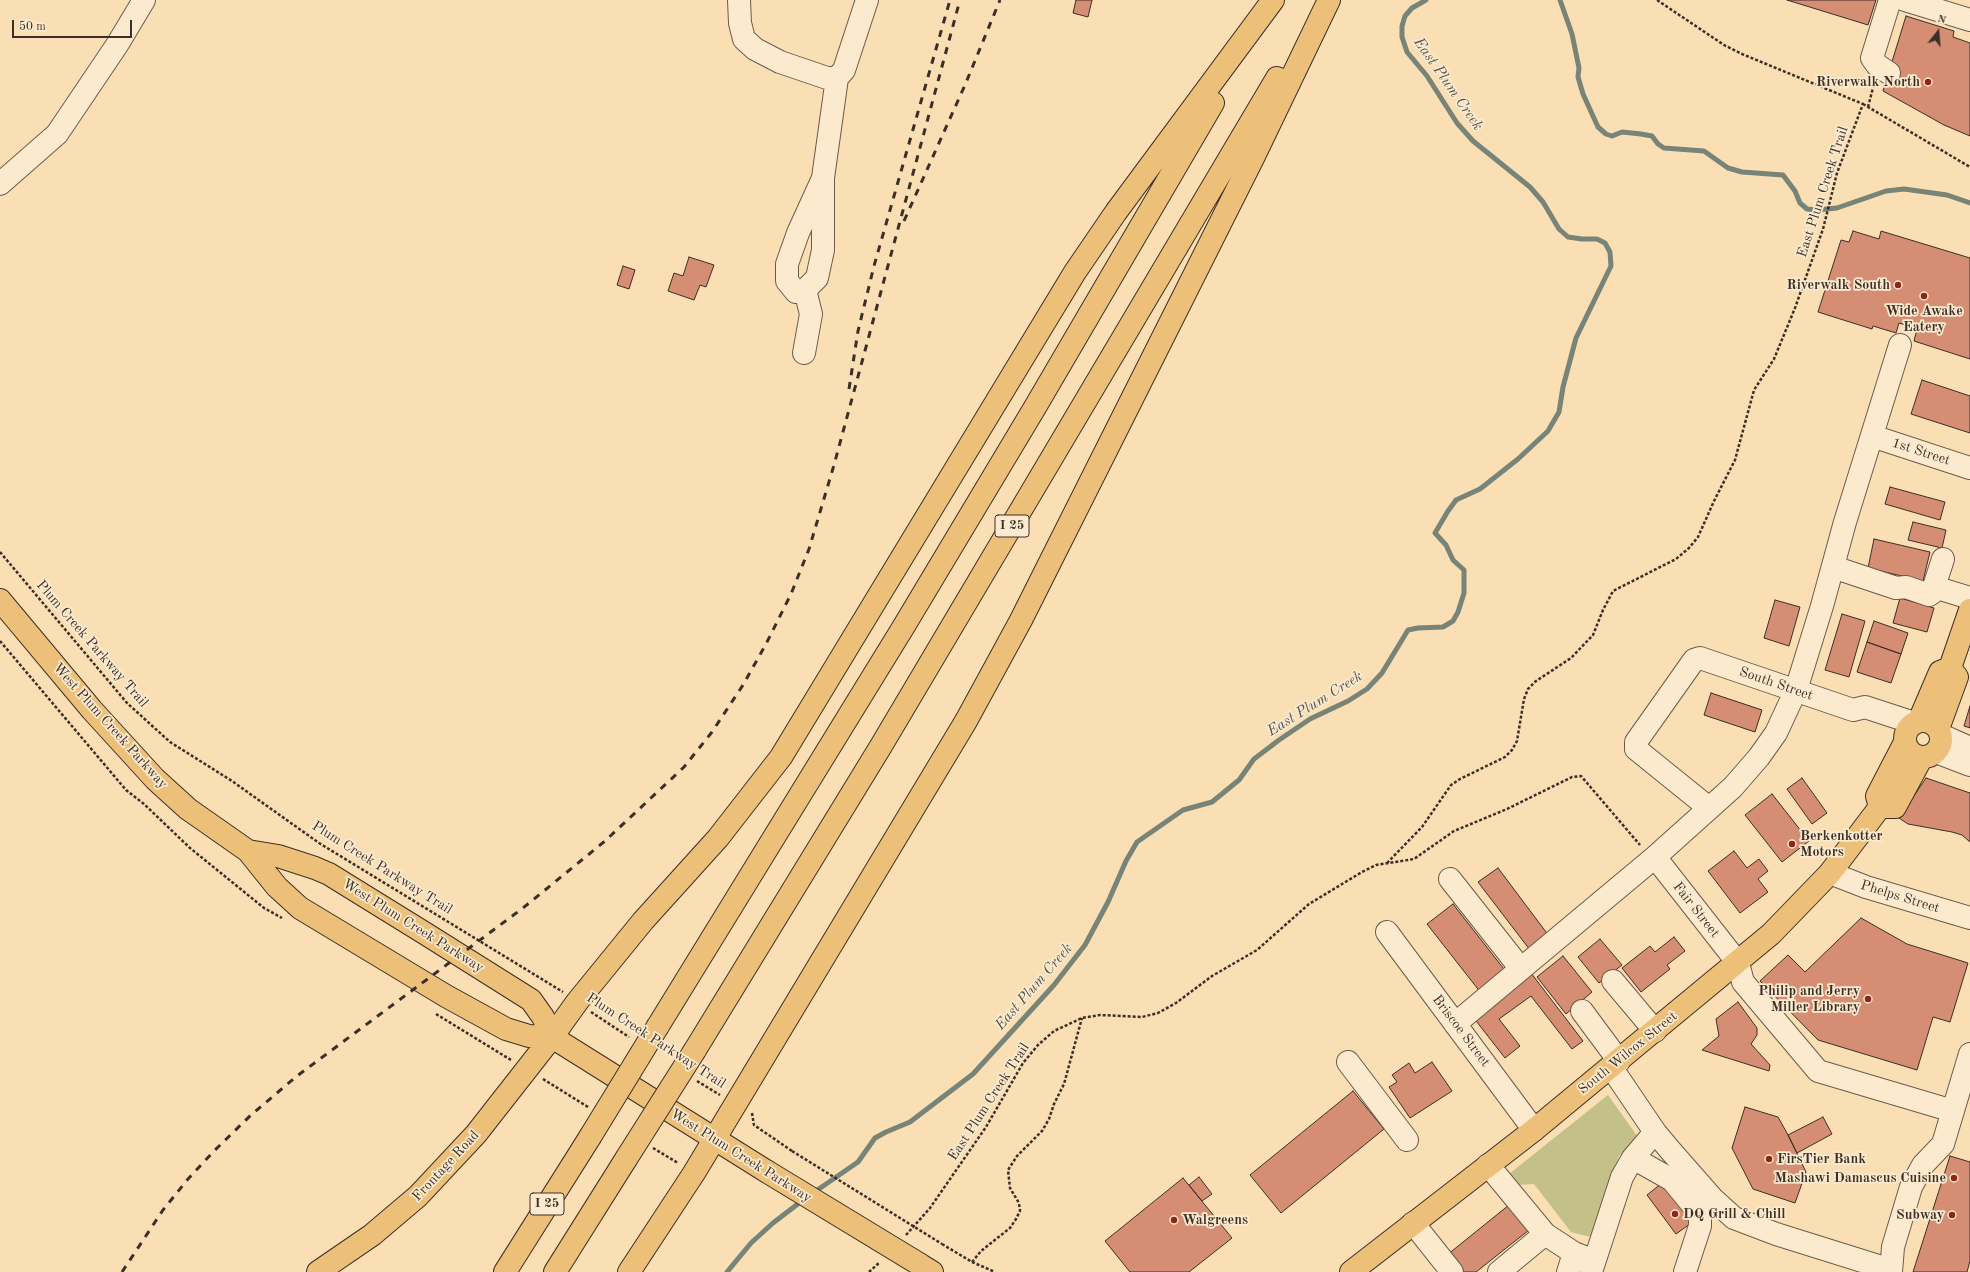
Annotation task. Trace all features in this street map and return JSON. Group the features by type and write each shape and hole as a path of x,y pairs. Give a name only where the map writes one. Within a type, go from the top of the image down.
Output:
{"main road":[{"name":"Frontage Road","path":"318,1272 372,1235 418,1196 476,1134 552,1038 577,1002 643,921 718,838 782,757 1075,272 1116,212 1273,0"},
{"name":"I 25","path":"505,1272 590,1137 900,633 1034,409 1273,0"},
{"name":"I 25","path":"555,1272 695,1050 881,746 1323,0"},
{"path":"629,1272 714,1140 734,1103 966,722 1018,627 1254,156 1329,0"},
{"name":"West Plum Creek Parkway","path":"1,601 92,710 155,779 188,809 248,851 276,887 316,919 446,996 506,1029 529,1036 552,1038 714,1140 925,1268"},
{"path":"1922,737 1957,677 1950,668 1970,610"},
{"name":"South Wilcox Street","path":"1351,1272 1534,1130 1738,963 1776,930 1853,845 1880,807 1895,807 1922,737"},
{"name":"West Plum Creek Parkway","path":"248,851 303,864 329,874 531,1000 543,1017 552,1038"}],"street":[{"path":"0,184 57,134 117,45 144,0"},
{"path":"739,0 740,24 744,39 755,49 780,62 814,75 827,78 837,78"},
{"path":"823,178 798,233 787,264 787,281 796,292 806,290 817,278 823,250 823,178 837,78 844,70 866,0"},
{"path":"1904,0 1970,20"},
{"path":"1882,11 1872,58 1877,65 1888,73"},
{"path":"804,353 811,314 806,290"},
{"path":"1455,1024 1654,857 1709,808 1759,757 1776,733 1796,690 1900,345"},
{"name":"1st Street","path":"1872,436 1970,468"},
{"path":"1833,567 1896,588 1906,587 1929,595 1932,593 1943,559"},
{"path":"1934,587 1970,598"},
{"name":"South Street","path":"1709,808 1636,748 1636,742 1694,660 1700,658 1853,710 1865,707 1922,737 1970,765"},
{"name":"South Street","path":"1922,737 1970,748"},
{"name":"Fair Street","path":"1654,857 1738,963"},
{"name":"Phelps Street","path":"1830,872 1866,887 1970,918"},
{"path":"1450,879 1521,969"},
{"name":"Briscoe Street","path":"1387,932 1534,1130"},
{"path":"1738,963 1743,982 1818,1071 1953,1111"},
{"path":"1613,981 1655,1031"},
{"path":"1582,1011 1655,1132 1713,1199 1734,1218 1776,1234 1891,1271 1893,1247 1911,1187 1923,1165 1943,1144 1970,1054"},
{"path":"1348,1062 1407,1140"},
{"path":"1488,1165 1545,1234 1571,1262 1593,1266 1622,1177 1633,1158 1655,1132"},
{"path":"1633,1158 1672,1180 1695,1208 1700,1218 1700,1226 1685,1272"},
{"path":"1414,1224 1446,1270"},
{"path":"1499,1272 1545,1234"}],"path":[{"path":"1657,0 1724,45 1742,54 1863,104 1970,167"},
{"name":"East Plum Creek Trail","path":"901,1241 930,1208 994,1114 1024,1063 1038,1045 1054,1031 1082,1018 1100,1015 1142,1017 1158,1013 1176,1003 1212,976 1257,950 1309,904 1362,872 1387,862 1422,827 1451,785 1505,757 1512,750 1517,741 1524,699 1528,690 1536,681 1571,658 1593,635 1603,610 1613,591 1676,559 1689,548 1698,537 1735,460 1754,390 1774,360 1795,308 1823,229 1837,173 1863,104"},
{"name":"Plum Creek Parkway Trail","path":"0,552 127,703 170,742 232,780 319,843 552,984 634,1040"},
{"path":"1387,862 1403,862 1414,859 1454,831 1525,801 1559,783 1581,776 1640,846 1654,857"},
{"path":"995,1272 972,1262 981,1252 1010,1228 1020,1211 1019,1203 1010,1188 1008,1170 1017,1156 1042,1131 1049,1119 1054,1104 1064,1084 1082,1018"},
{"name":"Plum Creek Parkway Trail","path":"692,1078 734,1103 751,1111 754,1125 792,1151 972,1262"},
{"path":"870,1272 885,1256"}],"shaded area":[{"path":"1608,1095 1640,1140 1619,1156 1591,1237 1571,1232 1534,1184 1518,1185 1509,1174"}],"building":[{"path":"1076,0 1092,0 1088,17 1073,13"},
{"path":"1787,0 1876,0 1868,25"},
{"name":"Riverwalk North","path":"1906,16 1954,31 1953,37 1970,43 1970,136 1944,125 1883,91"},
{"name":"Riverwalk South","path":"1853,231 1879,239 1881,231 1970,258 1970,359 1914,341 1917,329 1899,323 1896,333 1873,326 1872,329 1818,312 1841,240 1849,242"},
{"path":"689,257 714,265 706,287 700,285 694,300 668,291 674,273 683,276"},
{"path":"623,266 635,270 629,289 617,285"},
{"path":"1922,380 1970,396 1970,433 1911,414"},
{"path":"1890,487 1945,502 1940,520 1885,504"},
{"path":"1913,522 1946,530 1942,548 1908,540"},
{"path":"1874,539 1930,552 1923,581 1868,568"},
{"path":"1900,598 1934,608 1927,632 1893,623"},
{"path":"1775,600 1800,607 1789,646 1764,638"},
{"path":"1842,614 1865,621 1849,677 1825,670"},
{"path":"1874,621 1908,633 1901,654 1867,642"},
{"path":"1867,642 1901,654 1891,683 1857,672"},
{"path":"1711,693 1762,710 1755,732 1704,715"},
{"path":"1970,706 1970,728 1964,726"},
{"path":"1802,778 1827,813 1812,824 1787,789"},
{"path":"1926,778 1970,793 1970,842 1962,835 1908,824 1899,818"},
{"path":"1772,794 1809,841 1782,862 1745,815"},
{"path":"1734,851 1747,868 1759,859 1768,871 1758,879 1768,892 1740,913 1708,871"},
{"path":"1498,868 1549,936 1530,950 1478,882"},
{"path":"1453,904 1507,973 1481,993 1427,924"},
{"name":"Philip and Jerry Miller Library","path":"1861,918 1907,944 1968,963 1950,1022 1933,1017 1917,1070 1818,1040 1760,981 1788,955 1805,972"},
{"path":"1674,937 1685,951 1667,965 1670,969 1641,992 1622,968 1650,946 1655,952"},
{"path":"1600,939 1622,965 1599,983 1578,957"},
{"path":"1563,956 1592,992 1566,1014 1537,977"},
{"path":"1531,973 1583,1041 1572,1049 1531,996 1499,1019 1520,1046 1505,1058 1473,1017"},
{"path":"1738,1002 1757,1028 1757,1035 1751,1044 1770,1065 1769,1071 1702,1050 1719,1036 1716,1019"},
{"path":"1432,1062 1452,1091 1410,1118 1389,1087 1397,1082 1392,1075 1409,1063 1415,1073"},
{"path":"1353,1091 1384,1129 1281,1213 1250,1175"},
{"name":"FirsTier Bank","path":"1745,1107 1778,1117 1788,1135 1806,1172 1795,1203 1753,1189 1732,1148"},
{"path":"1823,1117 1832,1134 1797,1153 1788,1135"},
{"path":"1950,1156 1970,1162 1970,1261 1967,1272 1913,1272"},
{"path":"1199,1177 1212,1194 1202,1201 1189,1185"},
{"name":"Walgreens","path":"1183,1178 1232,1238 1189,1272 1130,1272 1105,1241"},
{"name":"DQ Grill & Chill","path":"1662,1183 1694,1221 1676,1234 1647,1195"},
{"path":"1509,1205 1529,1230 1476,1272 1460,1272 1447,1255"}],"waterway":[{"name":"East Plum Creek","path":"813,1193 858,1162 875,1138 910,1122 973,1074 1054,985 1085,945 1108,902 1126,861 1137,842 1183,810 1212,802 1239,780 1254,759 1279,740 1310,719 1348,701 1367,689 1382,673 1408,630 1443,627 1453,621 1458,612 1464,593 1464,570 1453,560 1446,545 1435,533 1456,500 1480,489 1518,459 1548,431 1559,412 1563,387 1576,338 1611,266 1610,252 1605,243 1597,239 1568,237 1559,229 1543,202 1530,187 1473,141 1457,123 1427,76 1407,52 1402,37 1402,26 1405,16 1412,8 1426,0"},
{"path":"1560,0 1572,34 1579,68 1578,77 1583,94 1598,127 1606,134 1612,136 1622,132 1652,136 1658,144 1664,148 1704,151 1728,168 1742,172 1783,175 1795,191 1800,203 1807,209 1817,210 1837,208 1886,191 1904,189 1947,195 1970,203"},
{"name":"East Plum Creek","path":"727,1272 751,1243 773,1223 803,1200"}],"railway":[{"path":"849,389 858,331 874,266 950,0"},
{"path":"122,1272 163,1210 188,1179 251,1115 297,1076 523,908 605,841 684,767 712,732 743,685 766,644 791,594 809,549 834,465 960,0"},
{"path":"904,221 965,85 1000,0"}],"place":[{"name":"Riverwalk North","path":"1928,82"},
{"name":"Riverwalk South","path":"1898,285"},
{"name":"Wide Awake Eatery","path":"1924,296"},
{"name":"Berkenkotter Motors","path":"1792,844"},
{"name":"Philip and Jerry Miller Library","path":"1868,999"},
{"name":"FirsTier Bank","path":"1769,1159"},
{"name":"Mashawi Damascus Cuisine","path":"1954,1178"},
{"name":"DQ Grill & Chill","path":"1675,1214"},
{"name":"Subway","path":"1952,1215"},
{"name":"Walgreens","path":"1174,1220"}]}
